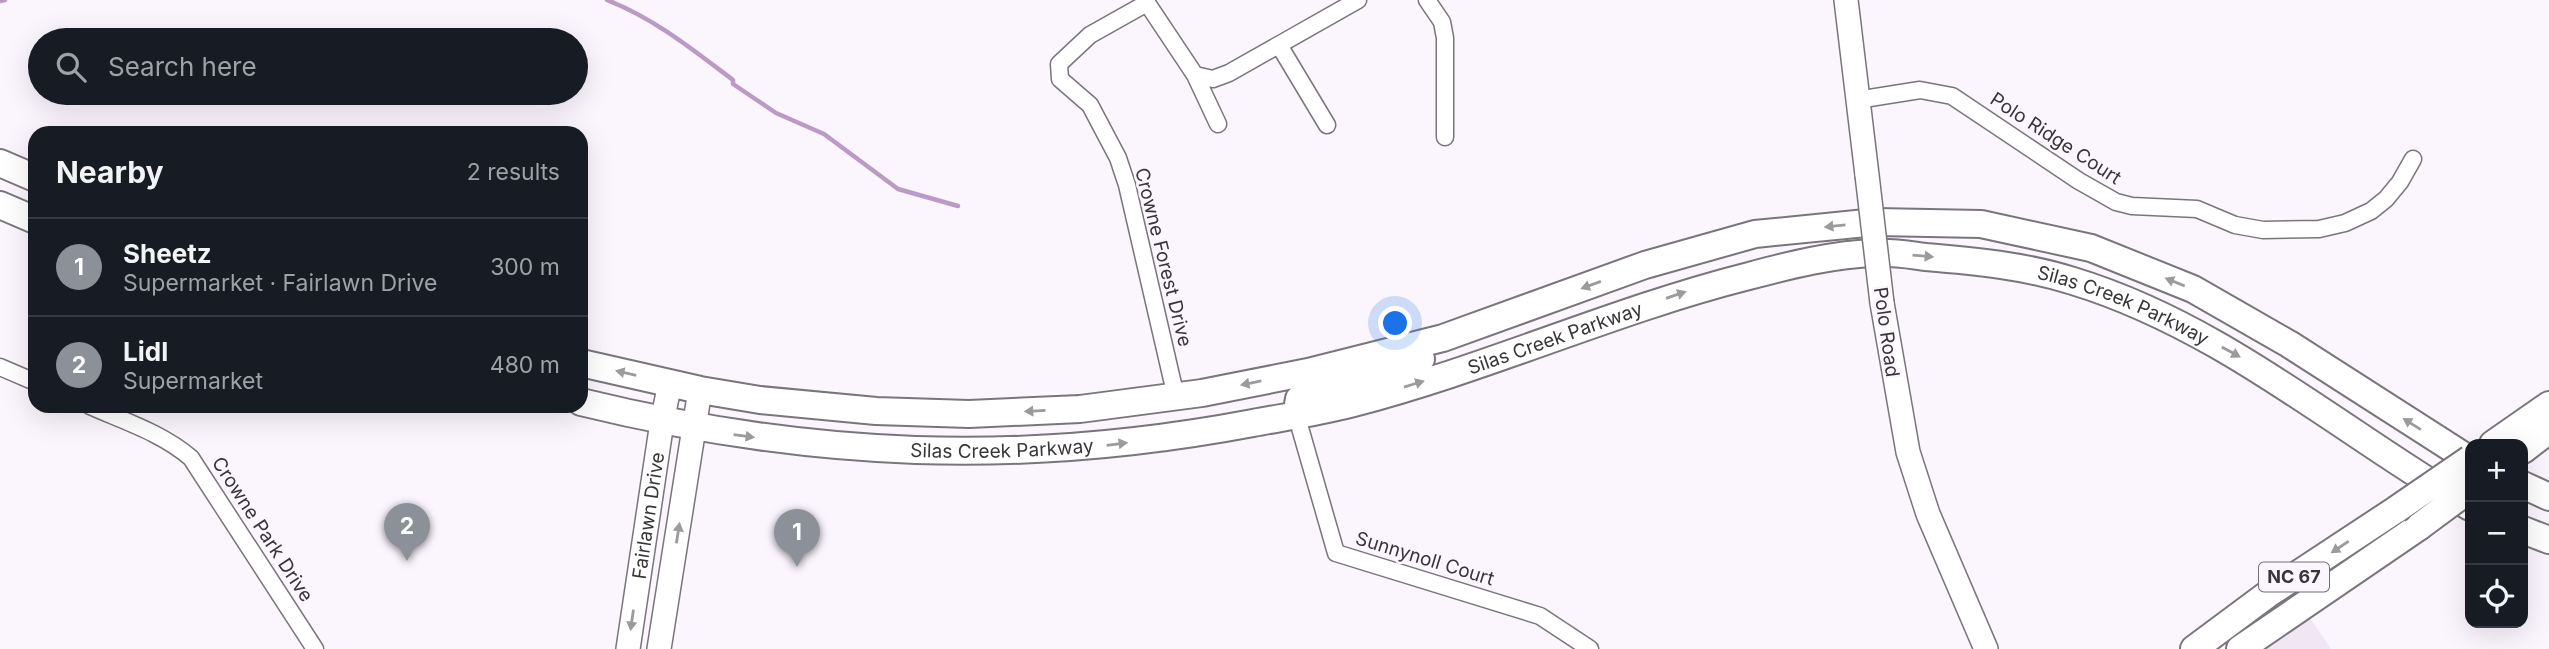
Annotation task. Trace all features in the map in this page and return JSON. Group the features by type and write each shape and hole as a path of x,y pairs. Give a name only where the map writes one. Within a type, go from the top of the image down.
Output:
{"main road":[{"name":"Polo Road","path":"1846,0 1882,303 1908,452 1928,514 1986,649"},
{"path":"0,163 28,175"},
{"path":"0,205 28,217"},
{"name":"Silas Creek Parkway","path":"588,365 760,401 876,411 969,414 1080,409 1176,397 1308,372 1443,338 1645,265 1755,234 1876,222 1981,224 2091,247 2193,289 2289,344 2465,456"},
{"name":"Silas Creek Parkway","path":"588,404 694,428 817,445 907,451 999,452 1098,446 1193,434 1349,404 1524,349 1700,288 1783,267 1878,253 1976,261 2072,280 2167,317 2254,365 2465,504"},
{"path":"1296,415 1299,399 1304,395 1379,374 1461,344 1498,328 1522,309"},
{"name":"Fairlawn Drive","path":"628,649 670,383"},
{"name":"Fairlawn Drive","path":"659,649 700,390"},
{"path":"2529,439 2549,404"},
{"name":"NC 67","path":"2194,649 2268,594 2465,462"},
{"path":"2528,487 2549,497"},
{"name":"NC 67","path":"2240,649 2465,493"},
{"path":"2528,532 2549,540"}],"street":[{"path":"1195,75 1213,79 1229,73 1358,0"},
{"path":"1427,0 1442,22 1445,38 1444,137"},
{"path":"1146,1 1195,75 1218,124"},
{"name":"Crowne Forest Drive","path":"1146,1 1090,35 1059,64 1060,79 1090,105 1118,158 1127,185 1176,397"},
{"path":"1279,44 1327,125"},
{"name":"Polo Ridge Court","path":"1857,100 1920,90 1952,96 2079,181 2116,202 2132,206 2197,209 2235,225 2263,230 2319,229 2345,223 2371,211 2386,199 2400,182 2413,159"},
{"path":"0,367 28,379"},
{"name":"Crowne Park Drive","path":"106,413 177,445 191,458 315,649"},
{"name":"Sunnynoll Court","path":"1296,415 1336,553 1540,616 1590,649"}],"shaded area":[{"path":"2302,606 2331,649 2240,649"}],"waterway":[{"path":"0,1 5,0"},
{"path":"607,0 641,16 673,36 733,80 733,84 776,113 824,134 898,189 958,206"}],"place":[{"name":"Lidl","path":"407,561"},
{"name":"Sheetz","path":"797,567"}]}
